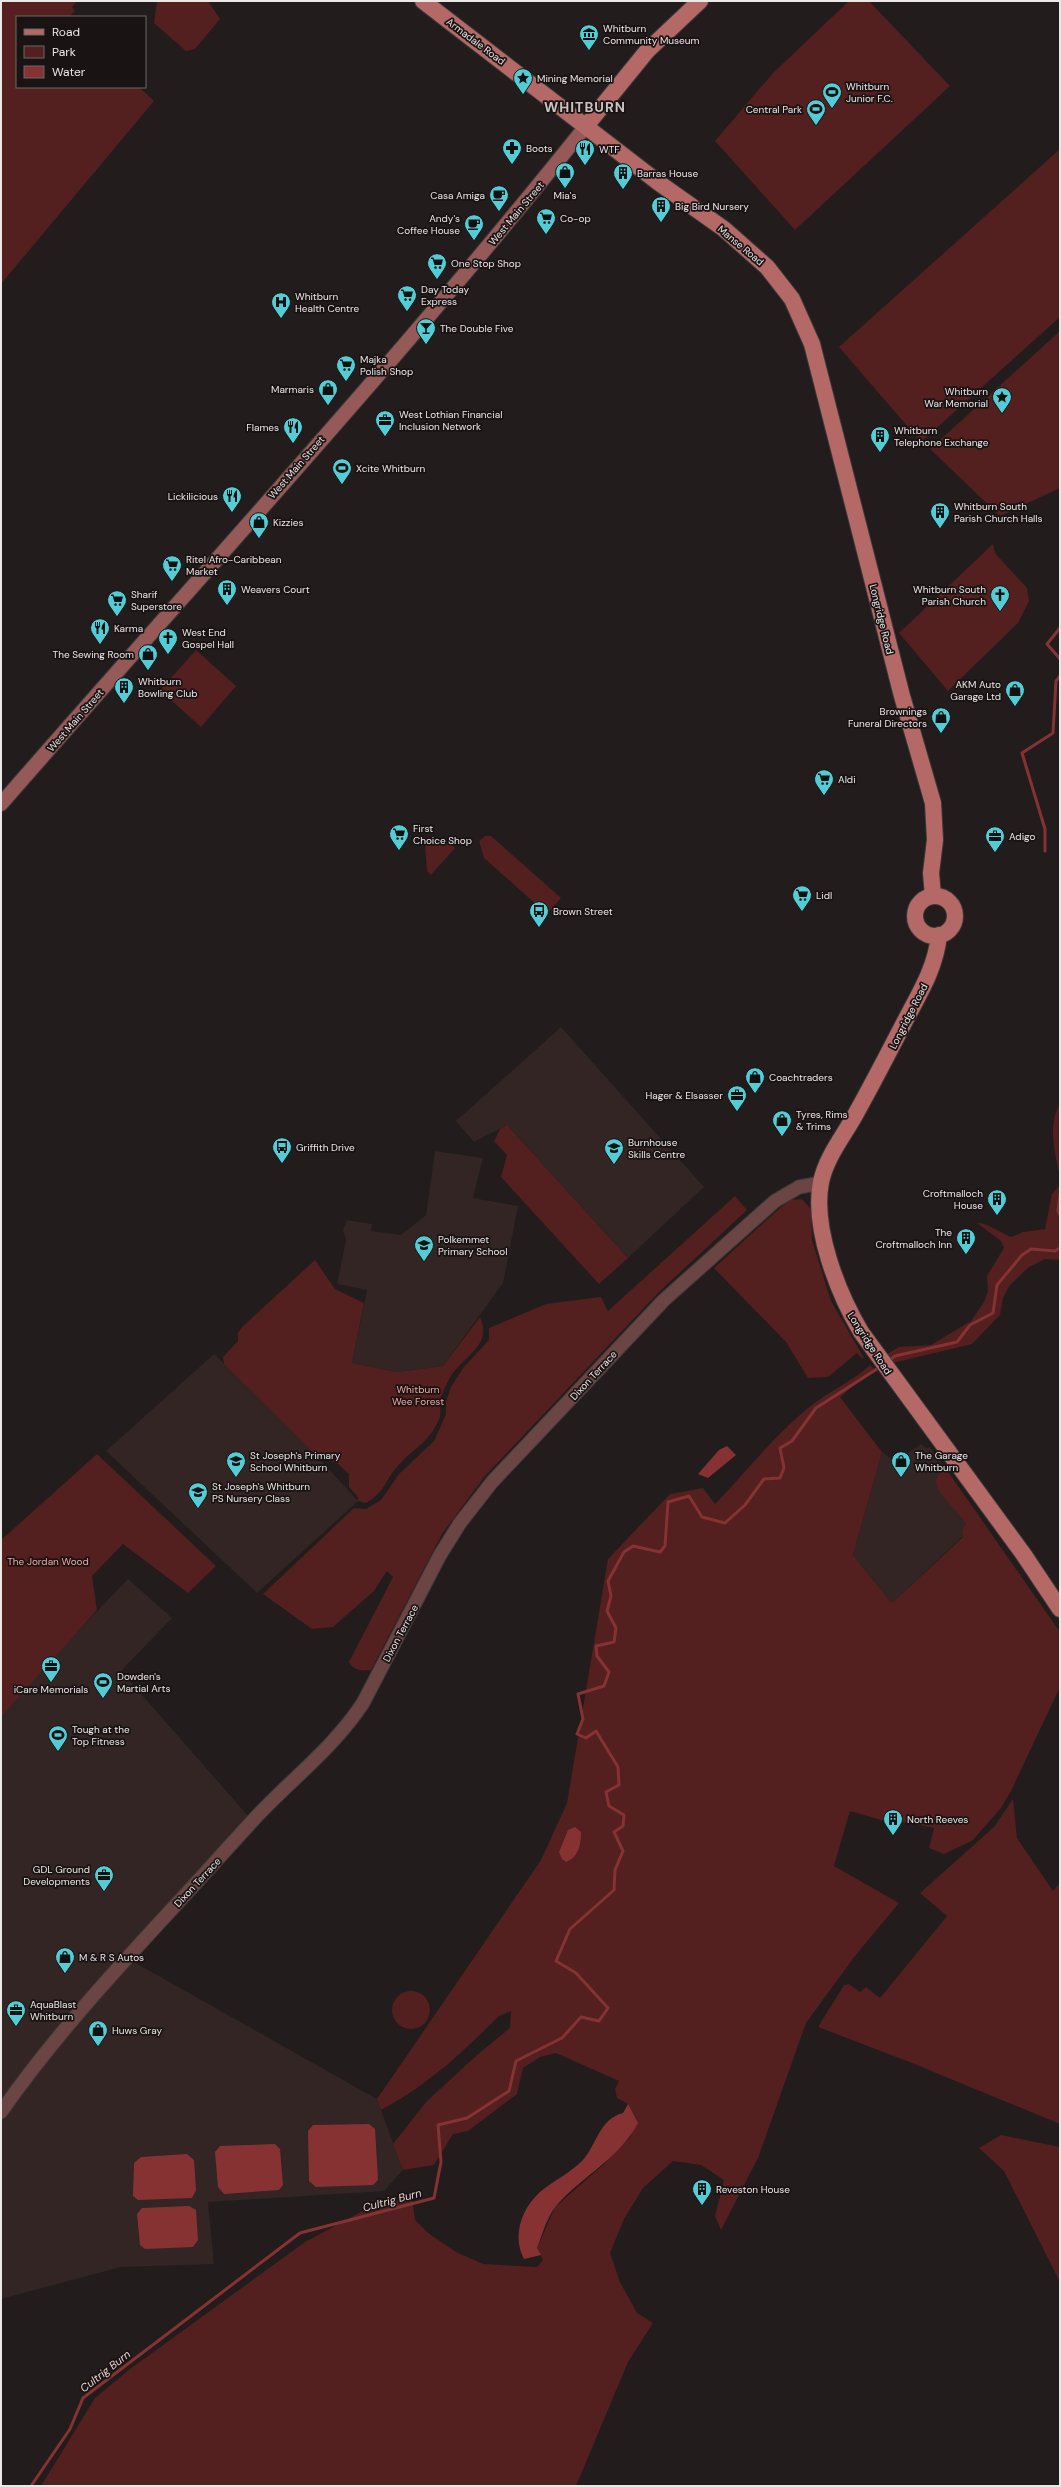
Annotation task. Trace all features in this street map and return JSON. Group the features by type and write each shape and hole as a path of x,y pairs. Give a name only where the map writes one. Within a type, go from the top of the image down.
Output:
{"main road":[{"name":"Armadale Road","path":"423,1 586,126"},
{"path":"586,126 647,51 700,1"},
{"name":"Manse Road","path":"586,126 659,182 724,229 767,267 792,299 812,344"},
{"name":"West Main Street","path":"1,804 504,229 586,126"},
{"name":"Longridge Road","path":"812,344 902,696 932,803 935,840 931,873 932,896"},
{"path":"932,896 942,897 949,902 955,912 953,924 950,929 939,935 927,933 918,925 916,919 916,912 921,901 932,896"},
{"name":"Longridge Road","path":"939,935 937,953 930,972 884,1062 827,1163 821,1183 821,1214 825,1248 850,1314 877,1356 956,1461 1060,1609"}],"street":[{"name":"Dixon Terrace","path":"1,2112 35,2063 114,1972 257,1816 324,1753 348,1725 363,1703 440,1555 460,1523 492,1482 664,1300 775,1201 800,1187 821,1183"}],"shaded area":[{"name":"Burnhouse Skills Centre","path":"561,1027 704,1187 628,1258 507,1125 474,1142 456,1121"},
{"name":"Polkemmet Primary School","path":"435,1151 483,1158 473,1198 518,1206 503,1283 443,1366 397,1372 352,1363 367,1290 337,1284 346,1240 343,1230 347,1220 372,1224 371,1231 401,1235 426,1215"},
{"name":"St Joseph's Primary School Whitburn","path":"214,1354 303,1441 358,1501 257,1593 106,1451"},
{"path":"921,1444 926,1448 930,1447 981,1519 892,1603 853,1555 882,1452 895,1462"},
{"path":"128,1579 172,1618 121,1671 256,1825 132,1961 377,2099 403,2170 384,2191 208,2202 214,2264 121,2267 1,2299 1,1711"}],"green space":[{"path":"1,1 77,1 72,7 75,11 70,16 16,16 16,88 140,88 154,101 1,284"},
{"path":"157,1 208,1 220,19 195,49 186,51 154,23"},
{"name":"Central Park","path":"849,1 869,1 950,86 795,230 715,141 773,73"},
{"path":"1060,149 1060,317 921,442 839,347"},
{"path":"1060,331 1060,488 1000,516 930,449"},
{"path":"993,544 995,553 1027,588 1029,601 1018,623 948,691 899,633"},
{"path":"196,650 236,686 201,727 160,690"},
{"path":"485,836 491,836 561,898 547,914 484,858 479,841"},
{"path":"428,843 452,845 455,848 431,875 427,871 425,845"},
{"path":"1060,1104 1060,1177 1054,1149 1053,1130 1056,1112"},
{"path":"507,1125 628,1258 599,1284 501,1177 507,1155 494,1141 500,1129"},
{"path":"1060,1185 1060,1260 1045,1259 1029,1267 1009,1286 1003,1298 1000,1315 972,1344 893,1363 887,1354 899,1347 931,1345 971,1321 984,1302 988,1291 987,1276 1004,1248 1001,1241 977,1223 988,1226 1011,1237 1023,1232 1045,1229 1052,1194"},
{"path":"735,1196 747,1210 659,1292 485,1476 442,1534 371,1670 358,1670 349,1662 393,1577 387,1571 374,1591 333,1627 312,1629 263,1594 354,1508 366,1509 381,1500 399,1474 434,1441 446,1414 446,1402 451,1387 463,1368 489,1340 489,1328 546,1304 601,1297 608,1311"},
{"path":"802,1199 811,1209 812,1240 831,1301 864,1358 861,1358 857,1353 828,1377 808,1378 786,1342 714,1268 780,1208 791,1200"},
{"name":"Whitburn Wee Forest","path":"315,1260 335,1289 364,1303 352,1363 397,1372 443,1366 480,1317 483,1327 483,1336 480,1343 455,1371 442,1393 440,1402 440,1417 431,1434 403,1460 378,1494 366,1503 358,1501 358,1497 349,1487 349,1474 338,1464 316,1455 224,1364 223,1357 238,1341 238,1333 242,1327"},
{"path":"870,1365 874,1369 840,1397 882,1452 853,1555 892,1603 963,1537 962,1532 966,1523 940,1493 935,1481 944,1466 1060,1632 1060,1687 1011,1791 1001,1808 972,1841 944,1854 929,1848 934,1828 910,1823 881,1820 850,1811 834,1866 899,1903 855,1956 806,2023 758,2158 721,2230 715,2216 724,2180 701,2165 673,2161 643,2188 624,2219 610,2253 620,2282 637,2313 653,2323 628,2362 576,2486 41,2486 95,2398 130,2369 305,2242 363,2211 412,2196 415,2220 428,2233 456,2252 483,2264 537,2267 543,2260 537,2248 555,2207 602,2166 631,2136 628,2104 617,2098 615,2089 619,2081 556,2053 540,2057 523,2068 517,2094 468,2131 453,2134 434,2165 403,2170 393,2144 426,2102 477,2055 510,2028 511,2011 499,2016 444,2068 398,2101 381,2110 377,2099 541,1860 567,1803 608,1559 670,1494 703,1488 715,1504 774,1440 799,1416 812,1405"},
{"name":"The Jordan Wood","path":"97,1454 216,1566 188,1593 123,1544 92,1576 97,1610 1,1717 1,1540"},
{"path":"1013,1799 1017,1838 1053,1891 1060,1883 1060,2124 912,2063 818,2027 844,1985 849,1984 860,1992 866,1987 880,1998 947,1916 920,1893 994,1827"},
{"path":"407,1991 415,1991 425,1996 429,2003 429,2017 425,2024 415,2029 407,2029 397,2024 395,2021 392,2014 392,2006 397,1996 400,1994"},
{"path":"1001,2135 1060,2147 1060,2282 1004,2171 979,2148"}],"water":[{"path":"727,1446 736,1455 708,1478 698,1474 719,1450"},
{"path":"575,1827 581,1832 580,1845 574,1857 566,1862 562,1859 559,1852 568,1830"},
{"path":"628,2104 638,2123 630,2136 611,2157 577,2185 556,2206 547,2221 537,2248 541,2255 524,2259 520,2251 520,2224 523,2215 533,2199 550,2184 582,2161 603,2127 615,2116 623,2113"},
{"path":"369,2124 375,2129 378,2180 373,2185 316,2187 309,2181 308,2131 313,2125"},
{"path":"275,2144 280,2149 283,2185 279,2190 224,2194 218,2187 215,2152 220,2146"},
{"path":"187,2154 194,2160 196,2190 192,2198 138,2200 133,2196 134,2163 141,2157"},
{"path":"189,2206 196,2210 198,2240 193,2247 145,2249 140,2245 137,2214 142,2208"}],"waterway":[{"path":"1060,628 1047,644 1060,659"},
{"path":"1045,851 1045,829 1022,753 1053,733 1056,681 1060,676"},
{"path":"1060,1194 1058,1211 1060,1215"},
{"path":"887,1362 895,1356 957,1342 970,1325 993,1313 997,1285 1022,1255 1031,1249 1055,1251 1060,1248"},
{"name":"Cultrig Burn","path":"31,2486 70,2429 83,2398 300,2233 434,2198 441,2162 438,2125 467,2118 509,2091 516,2061 562,2038 581,2017 599,2021 608,2008 576,1973 556,1961 570,1929 614,1890 615,1870 623,1851 614,1832 623,1826 624,1815 609,1806 606,1792 619,1785 618,1767 596,1731 586,1738 577,1734 583,1719 578,1694 604,1686 609,1672 597,1656 596,1646 614,1642 616,1628 607,1611 611,1596 608,1581 624,1552 633,1546 660,1552 665,1546 668,1502 689,1496 702,1517 725,1523 745,1505 764,1479 780,1478 784,1468 780,1448 792,1441 816,1408 880,1367"}],"place":[{"name":"Whitburn Community Museum","path":"589,51"},
{"name":"Mining Memorial","path":"523,95"},
{"name":"Whitburn Junior F.C.","path":"832,109"},
{"name":"Central Park","path":"816,126"},
{"name":"Boots","path":"512,165"},
{"name":"WTF","path":"585,166"},
{"name":"Mia's","path":"565,189"},
{"name":"Barras House","path":"623,190"},
{"name":"Casa Amiga","path":"499,212"},
{"name":"Big Bird Nursery","path":"661,223"},
{"name":"Co-op","path":"546,235"},
{"name":"Andy's Coffee House","path":"474,241"},
{"name":"One Stop Shop","path":"437,280"},
{"name":"Day Today Express","path":"407,312"},
{"name":"Whitburn Health Centre","path":"281,319"},
{"name":"The Double Five","path":"426,345"},
{"name":"Majka Polish Shop","path":"346,382"},
{"name":"Marmaris","path":"328,406"},
{"name":"Whitburn War Memorial","path":"1002,414"},
{"name":"West Lothian Financial Inclusion Network","path":"385,437"},
{"name":"Flames","path":"293,444"},
{"name":"Whitburn Telephone Exchange","path":"880,453"},
{"name":"Xcite Whitburn","path":"342,485"},
{"name":"Lickilicious","path":"232,513"},
{"name":"Whitburn South Parish Church Halls","path":"940,529"},
{"name":"Kizzies","path":"259,539"},
{"name":"Ritel Afro-Caribbean Market","path":"172,582"},
{"name":"Weavers Court","path":"227,606"},
{"name":"Whitburn South Parish Church","path":"1000,612"},
{"name":"Sharif Superstore","path":"117,617"},
{"name":"Karma","path":"100,645"},
{"name":"West End Gospel Hall","path":"168,655"},
{"name":"The Sewing Room","path":"148,671"},
{"name":"Whitburn Bowling Club","path":"124,704"},
{"name":"AKM Auto Garage Ltd","path":"1015,707"},
{"name":"Brownings Funeral Directors","path":"941,734"},
{"name":"Aldi","path":"824,796"},
{"name":"First Choice Shop","path":"399,851"},
{"name":"Adigo","path":"995,853"},
{"name":"Lidl","path":"802,912"},
{"name":"Brown Street","path":"539,928"},
{"name":"Coachtraders","path":"755,1094"},
{"name":"Hager & Elsasser","path":"737,1112"},
{"name":"Tyres, Rims & Trims","path":"782,1137"},
{"name":"Griffith Drive","path":"282,1164"},
{"name":"Burnhouse Skills Centre","path":"614,1165"},
{"name":"Croftmalloch House","path":"997,1216"},
{"name":"The Croftmalloch Inn","path":"966,1255"},
{"name":"Polkemmet Primary School","path":"424,1262"},
{"name":"St Joseph's Primary School Whitburn","path":"236,1478"},
{"name":"The Garage Whitburn","path":"901,1478"},
{"name":"St Joseph's Whitburn PS Nursery Class","path":"198,1509"},
{"name":"iCare Memorials","path":"51,1683"},
{"name":"Dowden's Martial Arts","path":"103,1699"},
{"name":"Tough at the Top Fitness","path":"58,1752"},
{"name":"North Reeves","path":"893,1836"},
{"name":"GDL Ground Developments","path":"104,1892"},
{"name":"M & R S Autos","path":"65,1974"},
{"name":"AquaBlast Whitburn","path":"16,2027"},
{"name":"Huws Gray","path":"98,2047"},
{"name":"Reveston House","path":"702,2206"}],"district":[{"name":"WHITBURN","path":"585,107"}]}
